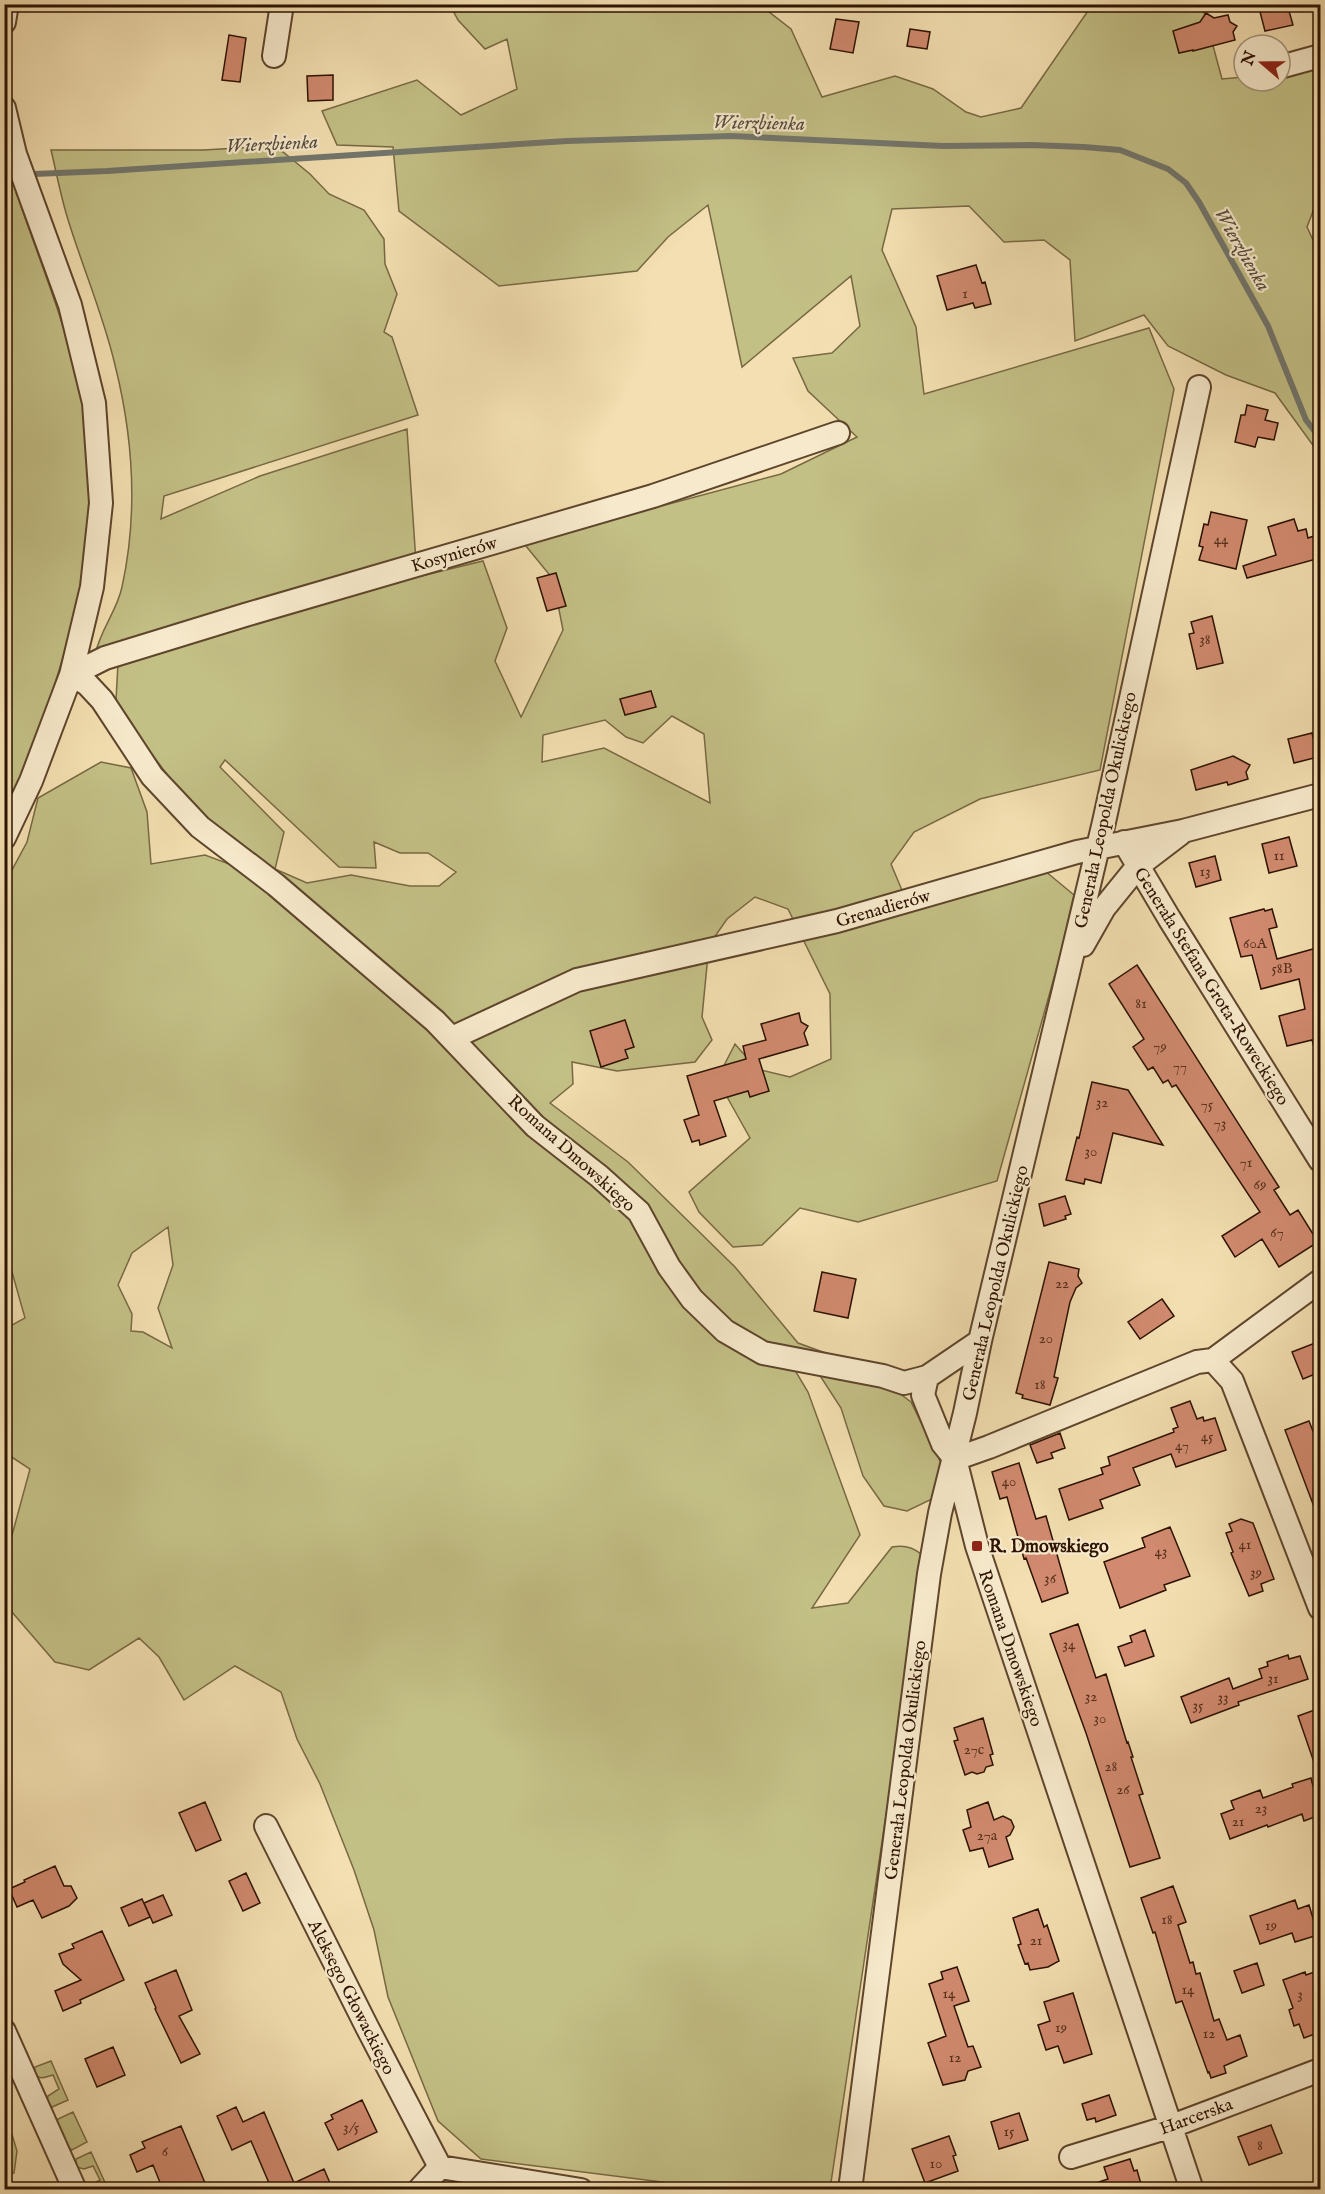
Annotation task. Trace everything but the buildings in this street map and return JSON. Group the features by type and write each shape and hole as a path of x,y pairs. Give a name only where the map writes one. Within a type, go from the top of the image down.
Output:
{"street":[{"path":"4,22 7,4"},
{"path":"274,56 282,4"},
{"path":"1292,64 1320,56"},
{"path":"4,108 15,153 70,305 94,403 101,503 92,587 71,675 31,781 4,838"},
{"name":"Generała Leopolda Okulickiego","path":"849,2190 929,1574 940,1513 1070,970 1199,387"},
{"name":"Kosynierów","path":"71,675 105,658 653,496 838,433"},
{"name":"Romana Dmowskiego","path":"71,675 87,684 102,700 152,776 200,827 276,885 435,1021 535,1126 599,1176 639,1212 669,1267 692,1299 725,1331 763,1353 883,1376 904,1383 927,1377 923,1395 943,1444 955,1458 977,1545 1192,2190"},
{"name":"Grenadierów","path":"452,1038 577,981 837,921 1098,847 1183,831 1320,795"},
{"path":"1070,970 1104,908 1138,866 1183,831"},
{"name":"Generała Stefana Grota-Roweckiego","path":"1124,842 1320,1160"},
{"path":"955,1458 989,1447 1197,1362 1213,1360 1320,1281"},
{"path":"927,1377 980,1341"},
{"path":"1213,1360 1233,1381 1320,1608"},
{"name":"Aleksego Głowackiego","path":"266,1826 440,2167"},
{"path":"4,2031 75,2190"},
{"name":"Harcerska","path":"1071,2157 1172,2126 1320,2070"},
{"path":"419,2190 440,2167 581,2190"}],"shaded area":[{"path":"450,5 760,5 791,29 822,97 895,76 933,89 966,112 981,117 1021,108 1092,5 1202,5 1222,79 1232,78 1232,93 1292,93 1292,72 1320,68 1320,193 1307,227 1320,255 1320,455 1275,393 1226,375 1168,346 1144,315 1075,341 1070,260 1044,240 1004,242 969,206 892,209 882,250 916,327 924,394 1149,328 1174,389 1100,770 980,799 914,832 891,864 904,895 1045,871 1074,895 1059,960 997,1181 858,1222 800,1208 762,1245 733,1247 699,1212 689,1192 750,1138 717,1079 735,1044 757,1069 790,1077 831,1059 830,994 788,909 755,897 727,919 709,945 702,1017 712,1040 695,1062 617,1071 572,1062 573,1084 550,1103 628,1162 735,1267 798,1343 864,1367 911,1402 943,1467 932,1499 907,1511 884,1506 863,1476 841,1408 806,1354 784,1352 808,1392 860,1535 812,1608 848,1603 892,1547 907,1547 921,1554 916,1615 830,2189 717,2189 481,2159 438,2121 388,1997 374,1930 354,1870 320,1784 297,1739 281,1692 235,1666 184,1700 159,1657 139,1638 89,1670 55,1662 5,1604 5,1561 30,1469 4,1452 5,1329 25,1318 12,1272 4,1262 5,883 27,842 38,798 101,762 131,768 147,812 151,864 205,855 253,873 220,829 177,791 129,723 116,700 118,663 95,655 120,596 127,559 132,504 129,448 121,392 110,346 66,213 51,150 203,150 272,146 310,174 329,194 364,210 384,239 385,264 397,294 384,332 392,337 418,415 164,496 161,519 260,476 407,429 417,577 483,561 507,628 495,661 521,717 563,630 553,579 521,540 570,532 613,515 654,508 781,474 857,437 808,391 793,358 832,353 860,326 851,276 742,367 708,205 668,237 637,271 499,286 399,211 393,147 337,145 322,111 417,80 461,115 517,89 507,39 485,49 458,20","holes":["672,716 704,734 710,803 604,748 542,762 543,735 605,720 626,737 643,743","225,760 339,867 376,868 374,842 400,853 428,853 456,872 439,886 410,886 351,875 307,883 275,869 284,832 220,767","168,1227 173,1265 158,1308 172,1348 143,1332 131,1331 132,1314 118,1285 132,1253"]},
{"path":"4,154 66,335 74,365 81,396 88,450 89,504 84,558 75,610 62,662 45,713 4,813"},
{"path":"51,2061 68,2100 52,2107 47,2102 48,2096 59,2089 53,2075 41,2078 34,2073 35,2067"},
{"path":"4,2108 17,2151 14,2173 5,2173"},
{"path":"73,2112 87,2142 72,2150 67,2147 56,2123 58,2119"},
{"path":"91,2152 108,2189 88,2189 100,2180 93,2166 84,2169 76,2167 76,2159"}],"waterway":[{"name":"Wierzbienka","path":"34,174 567,141 731,136 943,146 1031,145 1120,150 1168,169 1186,183 1199,202 1268,326 1306,420 1320,438"},
{"name":"Wierzbienka","path":"4,176 9,176"}],"place":[{"name":"R. Dmowskiego","path":"977,1546"}]}
